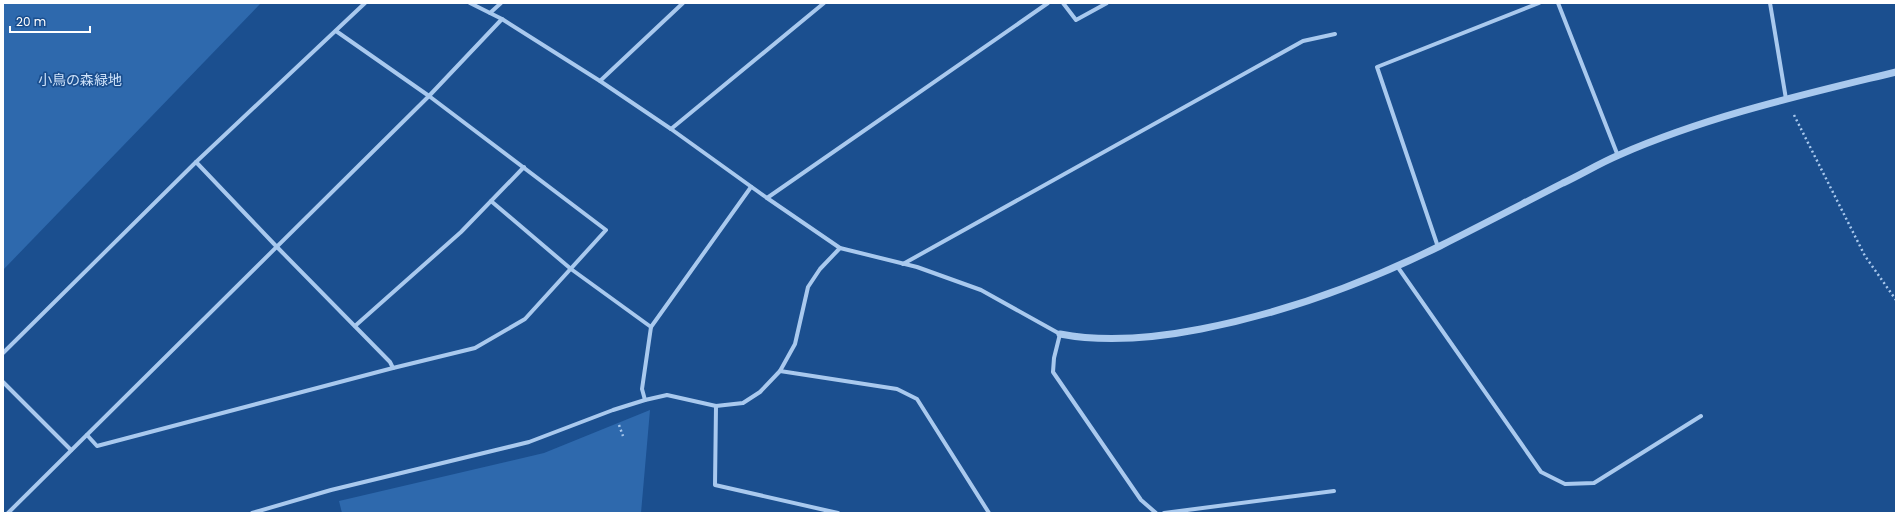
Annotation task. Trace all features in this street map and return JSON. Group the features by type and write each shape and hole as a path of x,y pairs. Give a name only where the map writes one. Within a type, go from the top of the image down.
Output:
{"street":[{"path":"3,353 196,162 365,3"},
{"path":"470,3 502,19 600,81 671,129 766,198 840,248 903,264 981,290 1060,334 1083,338 1128,339 1186,332 1233,323 1292,306 1354,285 1397,266 1438,247 1618,156 1681,131 1786,99 1896,72"},
{"path":"490,13 501,3"},
{"path":"600,81 683,3"},
{"path":"671,129 824,3"},
{"path":"766,198 1048,3"},
{"path":"1063,3 1076,20 1107,3"},
{"path":"1438,247 1377,67 1539,3"},
{"path":"1558,3 1618,156"},
{"path":"1770,3 1786,99"},
{"path":"8,513 429,96 502,19"},
{"path":"88,435 97,446 393,368 475,348 525,319 606,230 429,96 336,31"},
{"path":"903,264 1303,41 1335,34"},
{"path":"196,162 390,362 393,368"},
{"path":"355,326 461,232 524,168"},
{"path":"645,400 642,389 651,328 751,187"},
{"path":"491,201 572,269 651,328"},
{"path":"252,513 267,511 331,490 529,442 613,410 667,395 716,406 744,403 760,392 780,371 795,344 808,287 820,269 840,248"},
{"path":"1397,266 1541,472 1565,484 1594,482 1701,416"},
{"path":"1060,334 1054,358 1053,372 1141,500 1156,513"},
{"path":"780,371 898,389 917,399 989,513"},
{"path":"3,382 71,450"},
{"path":"716,406 715,485 838,513"},
{"path":"1164,513 1334,491"}],"path":[{"path":"1786,99 1865,256 1896,300"}],"green space":[{"name":"小鳥の森緑地","path":"3,3 261,3 3,270"},
{"path":"650,410 641,513 342,513 339,501 544,453"}]}
